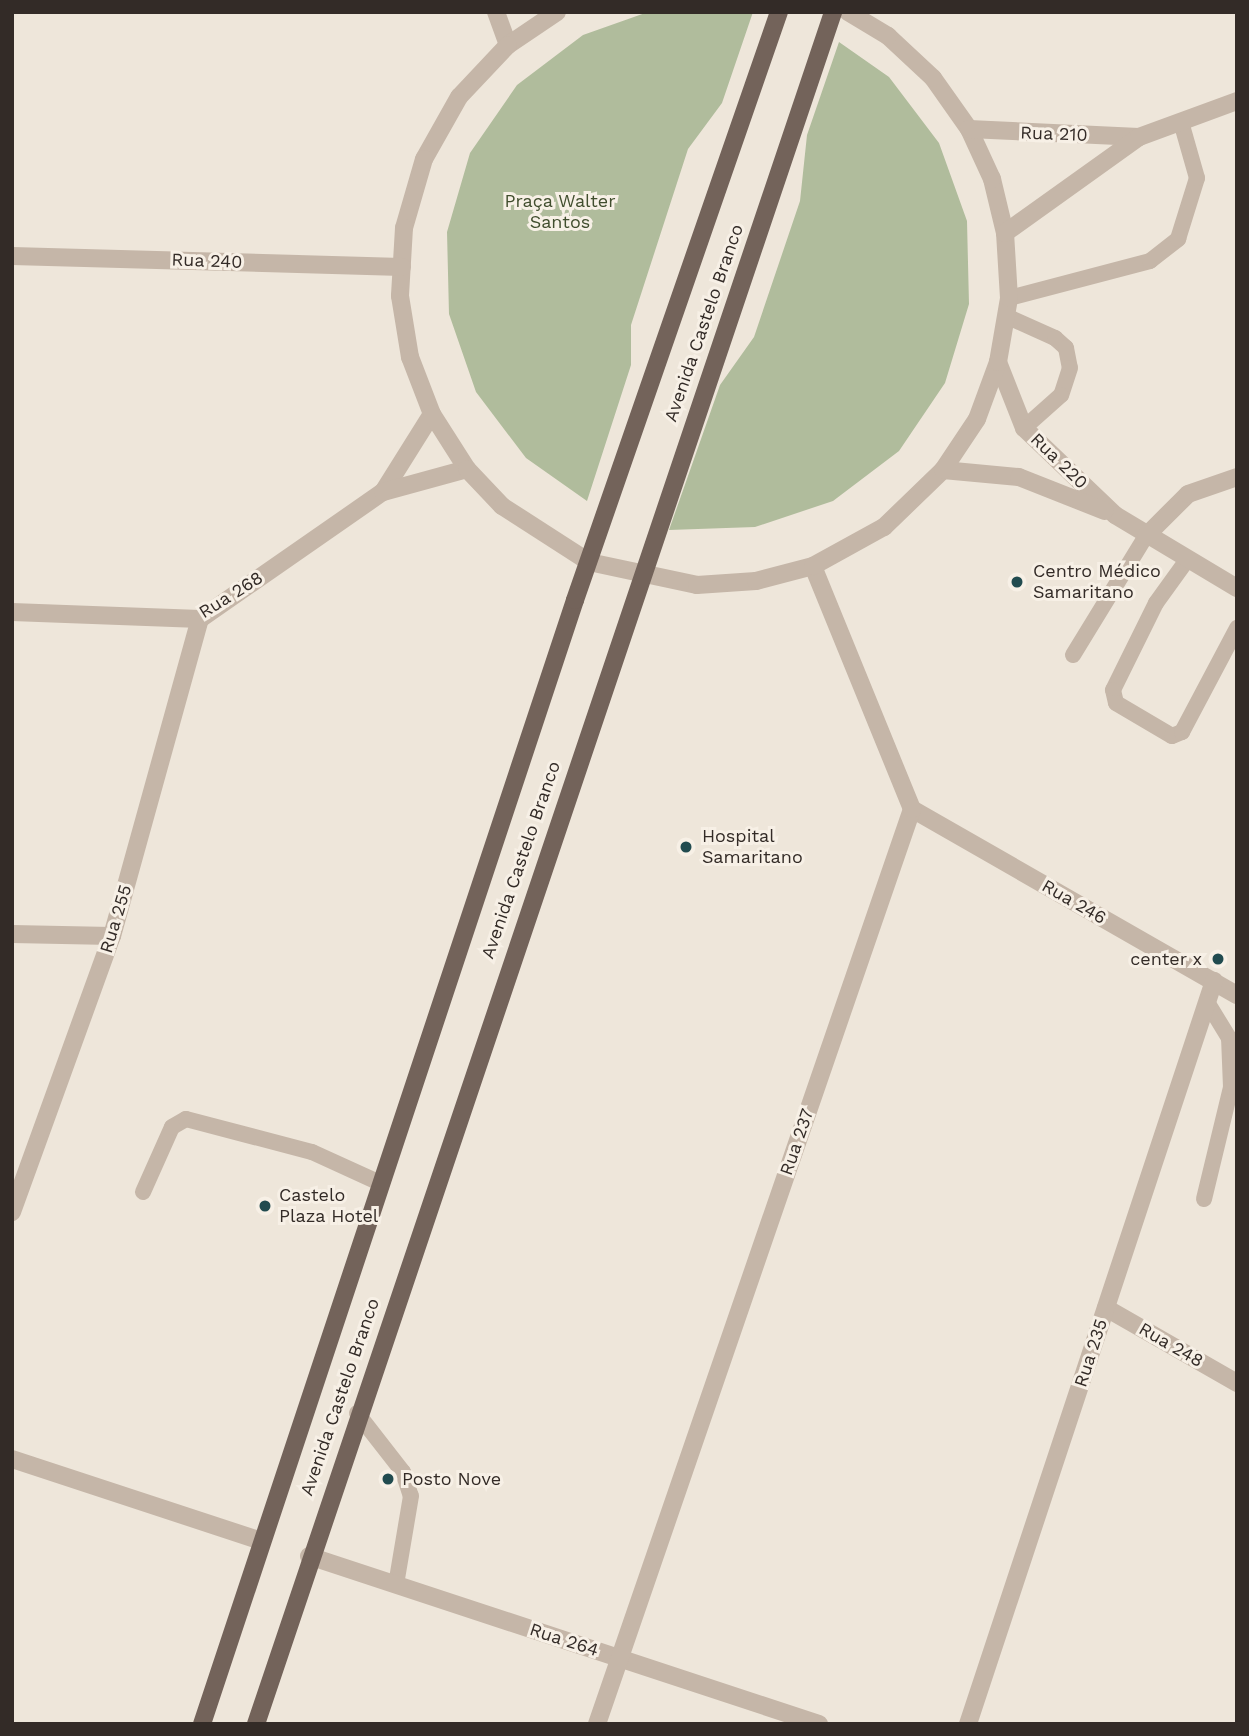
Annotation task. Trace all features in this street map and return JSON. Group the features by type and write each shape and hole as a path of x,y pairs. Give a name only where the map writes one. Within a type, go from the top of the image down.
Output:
{"main road":[{"name":"Avenida Castelo Branco","path":"202,1724 589,562 779,12"},
{"name":"Avenida Castelo Branco","path":"256,1724 357,1413 833,12"}],"street":[{"path":"496,12 508,45"},
{"path":"557,12 508,45 459,97 424,159 404,228 402,267 410,357 432,414 467,469 512,514 589,562 639,578 733,583 813,566 884,527 943,470 976,419 998,362 1009,298 1005,233 992,179 968,129 933,78 888,36 848,12"},
{"name":"Rua 210","path":"1005,233 1139,137 1237,101"},
{"name":"Rua 210","path":"968,129 1139,137"},
{"name":"Rua 240","path":"12,256 402,267"},
{"name":"Rua 220","path":"998,362 1024,428 1115,515 1146,536 1237,588"},
{"name":"Rua 268","path":"383,492 432,414"},
{"name":"Rua 268","path":"12,612 200,619 383,492 467,469"},
{"name":"Rua 220","path":"943,470 1019,477 1115,515"},
{"path":"1146,536 1188,494 1237,477"},
{"path":"813,566 912,809"},
{"name":"Rua 255","path":"12,1212 112,936 200,619"},
{"name":"Rua 246","path":"912,809 1237,995"},
{"name":"Rua 237","path":"597,1724 912,809"},
{"path":"12,934 112,936"},
{"name":"Rua 235","path":"968,1724 1214,981"},
{"name":"Rua 248","path":"1106,1308 1237,1383"},
{"path":"12,1459 261,1541"},
{"name":"Rua 264","path":"309,1556 819,1724"}],"lane":[{"path":"1009,298 1150,261 1178,239 1197,177 1181,121"},
{"path":"1006,316 1055,338 1066,348 1070,368 1061,395 1024,428"},
{"path":"1073,655 1146,536"},
{"path":"1187,560 1125,665 1113,690 1116,703 1172,736 1182,732 1237,628"},
{"path":"1204,1199 1231,1087 1229,1038 1207,1002"},
{"path":"143,1192 172,1127 186,1119 312,1152 380,1184"},
{"path":"357,1413 403,1472 411,1496 396,1585"}],"green space":[{"name":"Praça Walter Santos","path":"648,12 753,12 722,103 688,149 631,325 631,365 587,501 526,458 476,392 449,314 447,232 470,153 517,85 583,35"},
{"path":"839,42 889,77 939,143 967,221 969,304 945,383 899,451 833,501 755,527 669,530 720,385 754,337 800,201 807,135"}],"place":[{"name":"Centro Médico Samaritano","path":"1017,582"},
{"name":"Hospital Samaritano","path":"686,847"},
{"name":"center x","path":"1218,959"},
{"name":"Castelo Plaza Hotel","path":"265,1206"},
{"name":"Posto Nove","path":"388,1479"}]}
